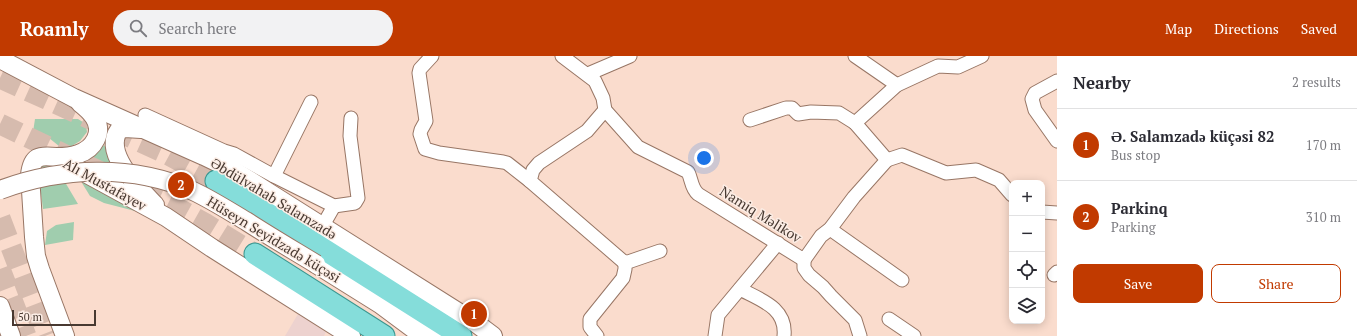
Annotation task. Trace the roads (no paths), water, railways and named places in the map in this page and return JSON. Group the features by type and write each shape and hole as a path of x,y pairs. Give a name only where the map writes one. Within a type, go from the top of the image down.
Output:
{"main road":[{"name":"Əbdülvahab Salamzadə","path":"0,59 74,98 144,122 204,156 233,170 477,324 493,336"},
{"path":"56,157 72,156 84,152 90,147 97,137 98,127 94,116 74,98"},
{"path":"144,122 119,130 114,139 116,151 125,170 135,184 166,217 212,248 352,336"},
{"name":"Alı Mustafayev","path":"65,336 36,256 31,182 31,169 35,160 42,156 56,157 166,217"},
{"name":"Hüseyn Seyidzadə küçəsi","path":"0,190 39,178 78,172 118,172 147,177 177,185 207,198 380,304"},
{"name":"Əbdülvahab Salamzadə","path":"216,181 461,336"},
{"path":"255,254 384,336"},
{"path":"380,304 423,336"},
{"path":"380,304 440,336"},
{"path":"0,306 11,336"}],"street":[{"path":"432,56 420,69 419,73 426,121 420,134 426,149 439,153 507,163 625,263 624,278 590,319 590,327 597,336"},
{"name":"Namiq Məlikov","path":"562,56 588,74 595,81 603,98 605,110 638,147 688,172 694,191 804,260 821,236 830,229 854,197 887,160"},
{"path":"588,74 630,56"},
{"path":"855,56 897,85"},
{"path":"855,123 897,85 938,66 958,67 982,56"},
{"path":"1057,81 1035,93 1032,100 1035,110 1057,141"},
{"path":"274,176 311,102"},
{"path":"750,120 786,108 792,108 798,114 811,112 839,112 855,123 887,160 902,155 946,173 976,170 999,180 1009,192"},
{"path":"530,181 533,170 539,164 587,131 605,110"},
{"path":"144,122 234,154 334,206 352,205 358,198 350,136 351,118"},
{"path":"322,227 334,206"},
{"path":"1045,212 1057,214"},
{"path":"830,229 902,280"},
{"path":"715,336 718,315 778,243"},
{"path":"625,263 660,251"},
{"path":"804,260 804,268 809,275 856,320 860,336"},
{"path":"740,289 773,307 784,321 784,336"},
{"path":"889,319 914,336"}],"tunnel":[{"path":"0,78 165,153 216,181"},
{"path":"0,124 181,210 255,254"},
{"path":"0,218 45,336"},
{"path":"0,269 26,336"}],"place":[{"name":"Parkinq","path":"181,185"},
{"name":"Ə. Salamzadə küçəsi 82","path":"474,314"}]}
